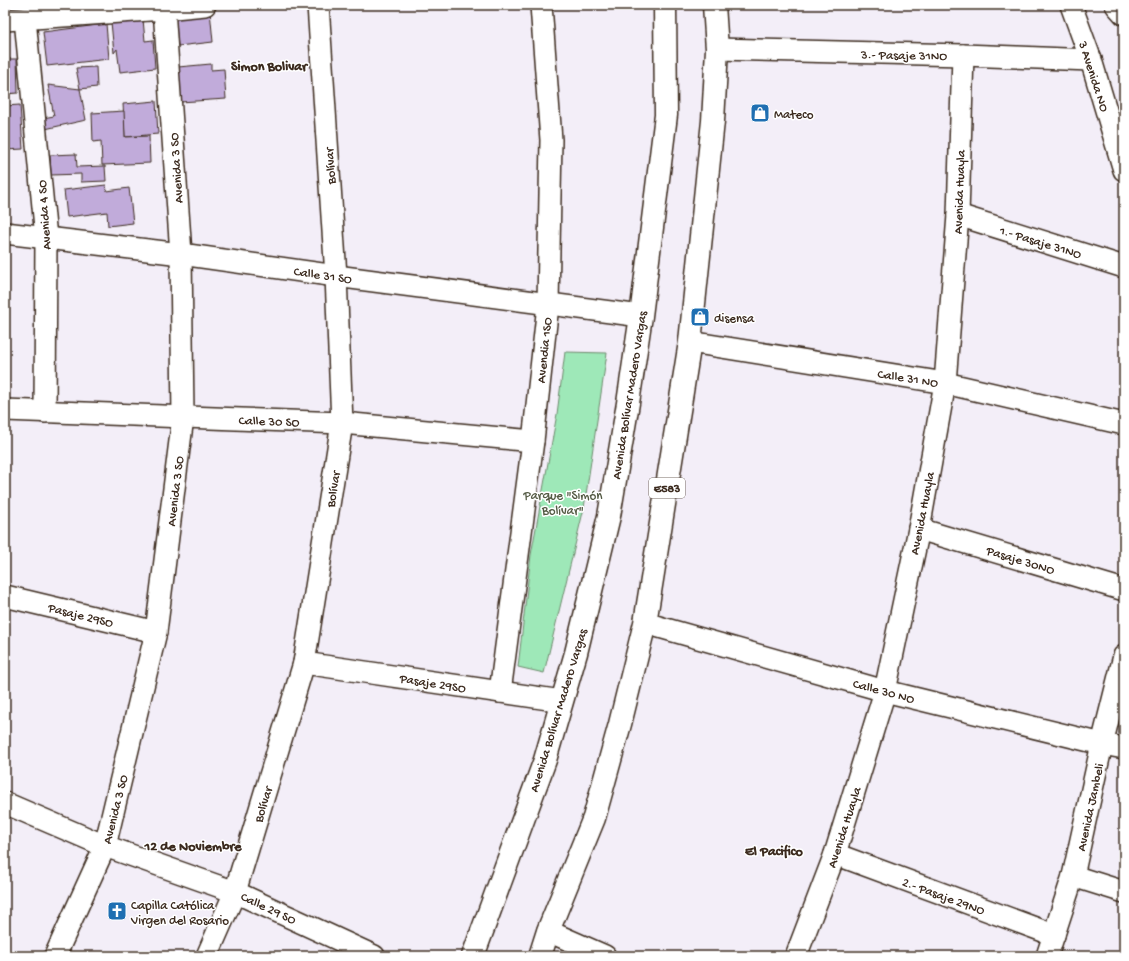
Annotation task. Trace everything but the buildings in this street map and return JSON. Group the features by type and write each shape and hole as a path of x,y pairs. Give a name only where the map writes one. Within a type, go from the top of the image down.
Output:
{"main road":[{"name":"Avenida Bolívar Madero Vargas","path":"473,956 545,760 576,653 609,516 641,316 666,115 665,5"},
{"name":"E583","path":"540,956 548,931 594,818 622,717 645,623 690,342 713,121 717,49 714,5"}],"street":[{"path":"5,20 205,5"},
{"name":"Bolívar","path":"207,956 235,892 304,663 342,423 336,276 318,5"},
{"name":"Avendia 1SO","path":"500,692 533,441 548,305 551,140 541,5"},
{"name":"3 Avenida NO","path":"1071,5 1090,60 1124,170"},
{"path":"1116,5 1124,14"},
{"name":"Avenida 3 SO","path":"56,956 105,846 156,632 183,417 181,254 164,9"},
{"name":"Avenida 4 SO","path":"26,19 46,238 45,412"},
{"name":"3.- Pasaje 31NO","path":"717,49 962,55 1090,60"},
{"name":"Avenida Huayla","path":"796,956 835,854 885,691 919,529 946,383 958,215 962,55"},
{"name":"1.- Pasaje 31NO","path":"958,215 1124,267"},
{"name":"Calle 31 SO","path":"5,233 181,254 548,305 641,316"},
{"name":"Calle 31 NO","path":"690,342 946,383 1124,424"},
{"name":"Calle 30 SO","path":"5,410 342,423 533,441"},
{"name":"Pasaje 30NO","path":"919,529 1124,590"},
{"name":"Pasaje 29SO","path":"5,596 156,632"},
{"name":"Calle 30 NO","path":"645,623 885,691 1102,744 1124,748"},
{"name":"Avenida Jambeli","path":"1047,956 1073,876 1102,744 1124,656"},
{"name":"Pasaje 29SO","path":"304,663 562,701"},
{"name":"Calle 29 SO","path":"5,803 105,846 235,892 374,956"},
{"name":"2.- Pasaje 29NO","path":"835,854 1054,935"},
{"path":"1073,876 1124,892"},
{"path":"548,931 605,956"}],"green space":[{"name":"Parque \"Simón Bolívar\"","path":"565,352 607,353 584,508 544,673 518,667 531,555 557,414"}],"place":[{"name":"Mateco","path":"760,113"},
{"name":"disensa","path":"700,317"},
{"name":"Capilla Católica Virgen del Rosario","path":"117,911"}],"district":[{"name":"Simon Bolivar","path":"269,65"},
{"name":"12 de Noviembre","path":"193,845"},
{"name":"El Pacifico","path":"774,850"}]}
